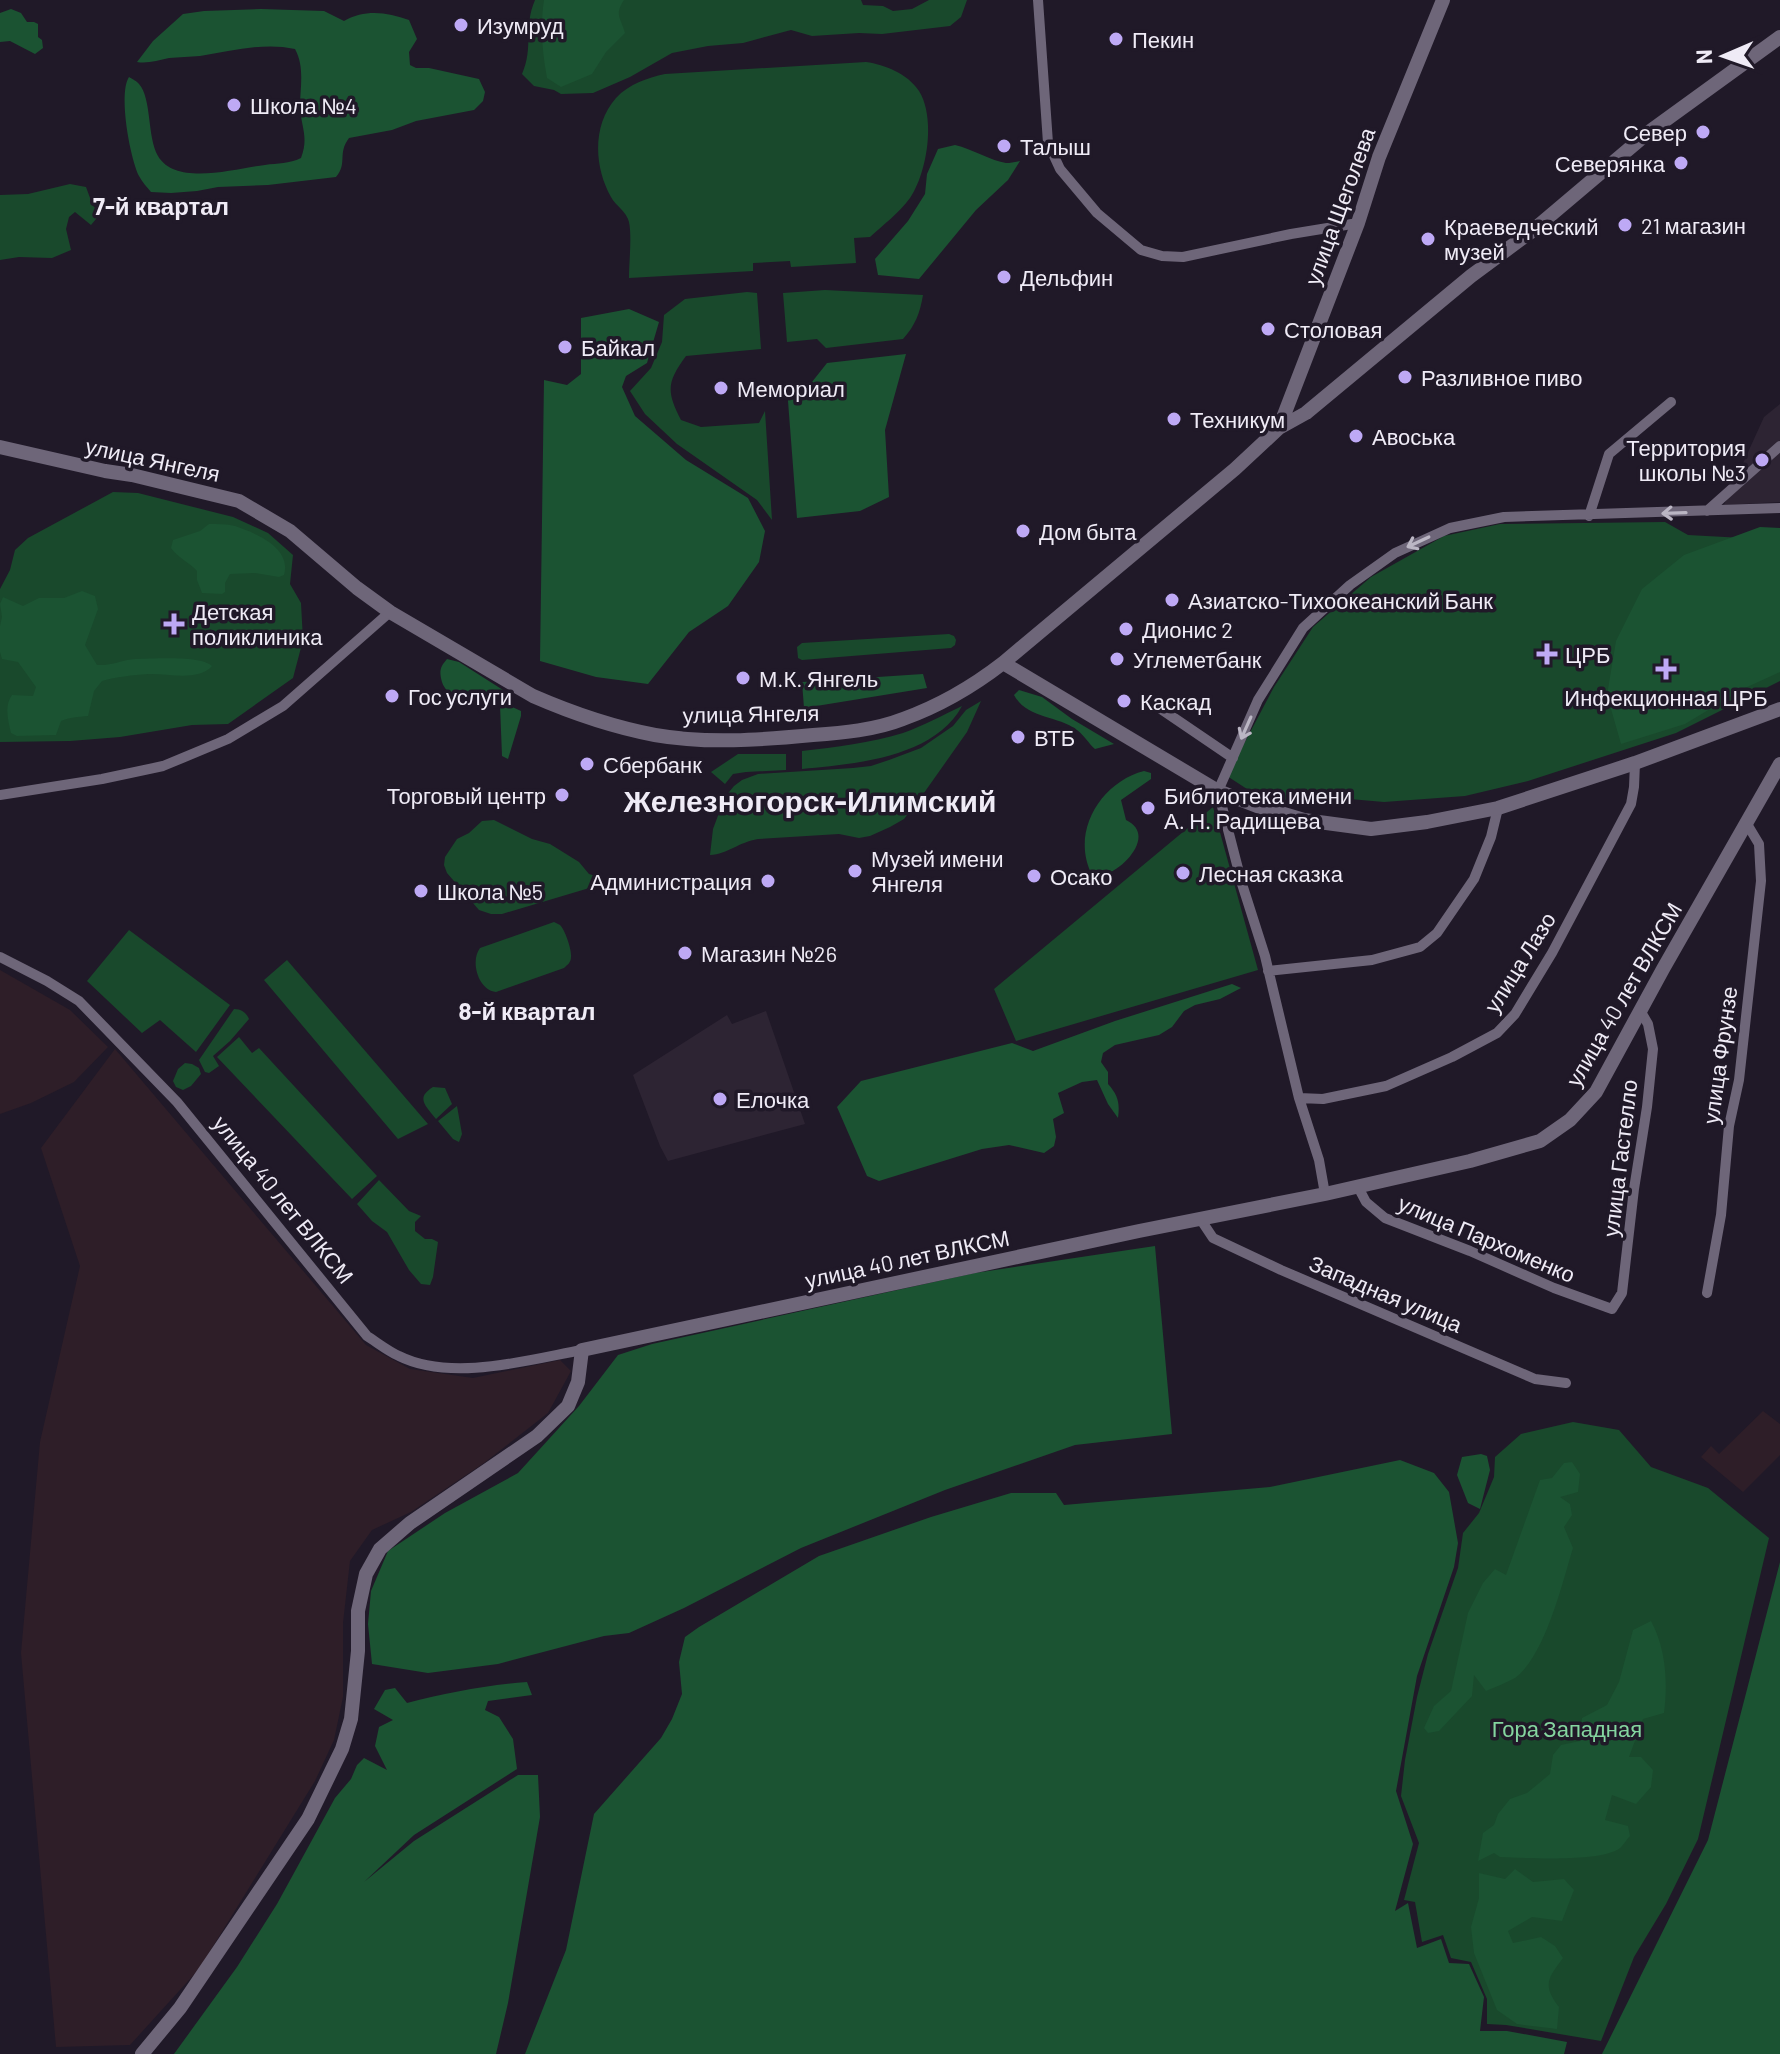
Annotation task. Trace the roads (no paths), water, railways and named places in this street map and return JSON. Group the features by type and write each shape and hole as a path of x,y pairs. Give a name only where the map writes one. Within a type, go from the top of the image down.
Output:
{"street":[{"path":"1038,0 1048,143 1052,155 1097,213 1141,250 1162,256 1183,257 1358,223"},
{"name":"улица Щеголева","path":"1279,428 1358,223 1379,157 1443,0"},
{"path":"1279,428 1306,413 1471,276 1532,231 1649,132 1780,37"},
{"path":"1589,516 1609,454 1671,402"},
{"name":"улица Янгеля","path":"0,447 239,501 290,531 390,612 533,696 601,722 656,735 698,739 795,737 860,730 900,721 938,705 979,682 1003,663 1235,469 1279,428"},
{"path":"1707,511 1780,446"},
{"path":"1325,1194 1319,1160 1299,1098 1268,971 1218,791 1258,700 1303,628 1350,585 1395,553 1450,528 1504,517 1780,508"},
{"path":"0,795 163,766 228,739 283,706 390,612"},
{"path":"1003,663 1218,791 1304,820 1371,829 1498,808 1635,763 1780,709"},
{"path":"1158,707 1233,758"},
{"name":"улица Лазо","path":"1299,1098 1323,1099 1386,1086 1497,1033 1515,1014 1552,953 1631,804 1635,763"},
{"name":"улица 40 лет ВЛКСМ","path":"0,957 79,1001 153,1075 367,1336 415,1363 455,1369 496,1366 1358,1187 1540,1141 1570,1120 1596,1092 1780,764"},
{"path":"1268,971 1372,960 1420,947 1437,933 1474,879 1491,837 1498,808"},
{"name":"улица Фрунзе","path":"1707,1293 1721,1215 1729,1126 1739,1080 1761,881 1759,844 1747,824"},
{"name":"улица Гастелло","path":"1612,1309 1622,1293 1653,1049 1648,1024 1641,1012"},
{"name":"улица Пархоменко","path":"1358,1187 1366,1202 1385,1218 1612,1309"},
{"name":"Западная улица","path":"1201,1220 1213,1238 1281,1270 1535,1379 1566,1383"},
{"path":"142,2054 180,2008 308,1819 342,1749 351,1719 358,1651 358,1611 366,1574 380,1549 410,1523 537,1436 568,1406 578,1382 582,1350"}],"place":[{"name":"Изумруд","path":"461,25"},
{"name":"Пекин","path":"1116,39"},
{"name":"Школа №4","path":"234,105"},
{"name":"Север","path":"1703,132"},
{"name":"Талыш","path":"1004,146"},
{"name":"Северянка","path":"1681,163"},
{"name":"21 магазин","path":"1625,225"},
{"name":"Краеведческий музей","path":"1428,239"},
{"name":"Дельфин","path":"1004,277"},
{"name":"Столовая","path":"1268,329"},
{"name":"Байкал","path":"565,347"},
{"name":"Разливное пиво","path":"1405,377"},
{"name":"Мемориал","path":"721,388"},
{"name":"Техникум","path":"1174,419"},
{"name":"Авоська","path":"1356,436"},
{"name":"Территория школы №3","path":"1762,460"},
{"name":"Дом быта","path":"1023,531"},
{"name":"Азиатско-Тихоокеанский Банк","path":"1172,600"},
{"name":"Детская поликлиника","path":"174,624"},
{"name":"Дионис 2","path":"1126,629"},
{"name":"ЦРБ","path":"1547,654"},
{"name":"Углеметбанк","path":"1117,659"},
{"name":"Инфекционная ЦРБ","path":"1666,669"},
{"name":"М.К. Янгель","path":"743,678"},
{"name":"Гос услуги","path":"392,696"},
{"name":"Каскад","path":"1124,701"},
{"name":"ВТБ","path":"1018,737"},
{"name":"Сбербанк","path":"587,764"},
{"name":"Торговый центр","path":"562,795"},
{"name":"Библиотека имени А. Н. Радищева","path":"1148,808"},
{"name":"Музей имени Янгеля","path":"855,871"},
{"name":"Лесная сказка","path":"1183,873"},
{"name":"Осако","path":"1034,876"},
{"name":"Администрация","path":"768,881"},
{"name":"Школа №5","path":"421,891"},
{"name":"Магазин №26","path":"685,953"},
{"name":"Елочка","path":"720,1099"}],"district":[{"name":"7-й квартал","path":"161,205"},
{"name":"Железногорск-Илимский","path":"810,800"},
{"name":"8-й квартал","path":"527,1010"}],"park label":[{"name":"Гора Западная","path":"1567,1728"}]}
